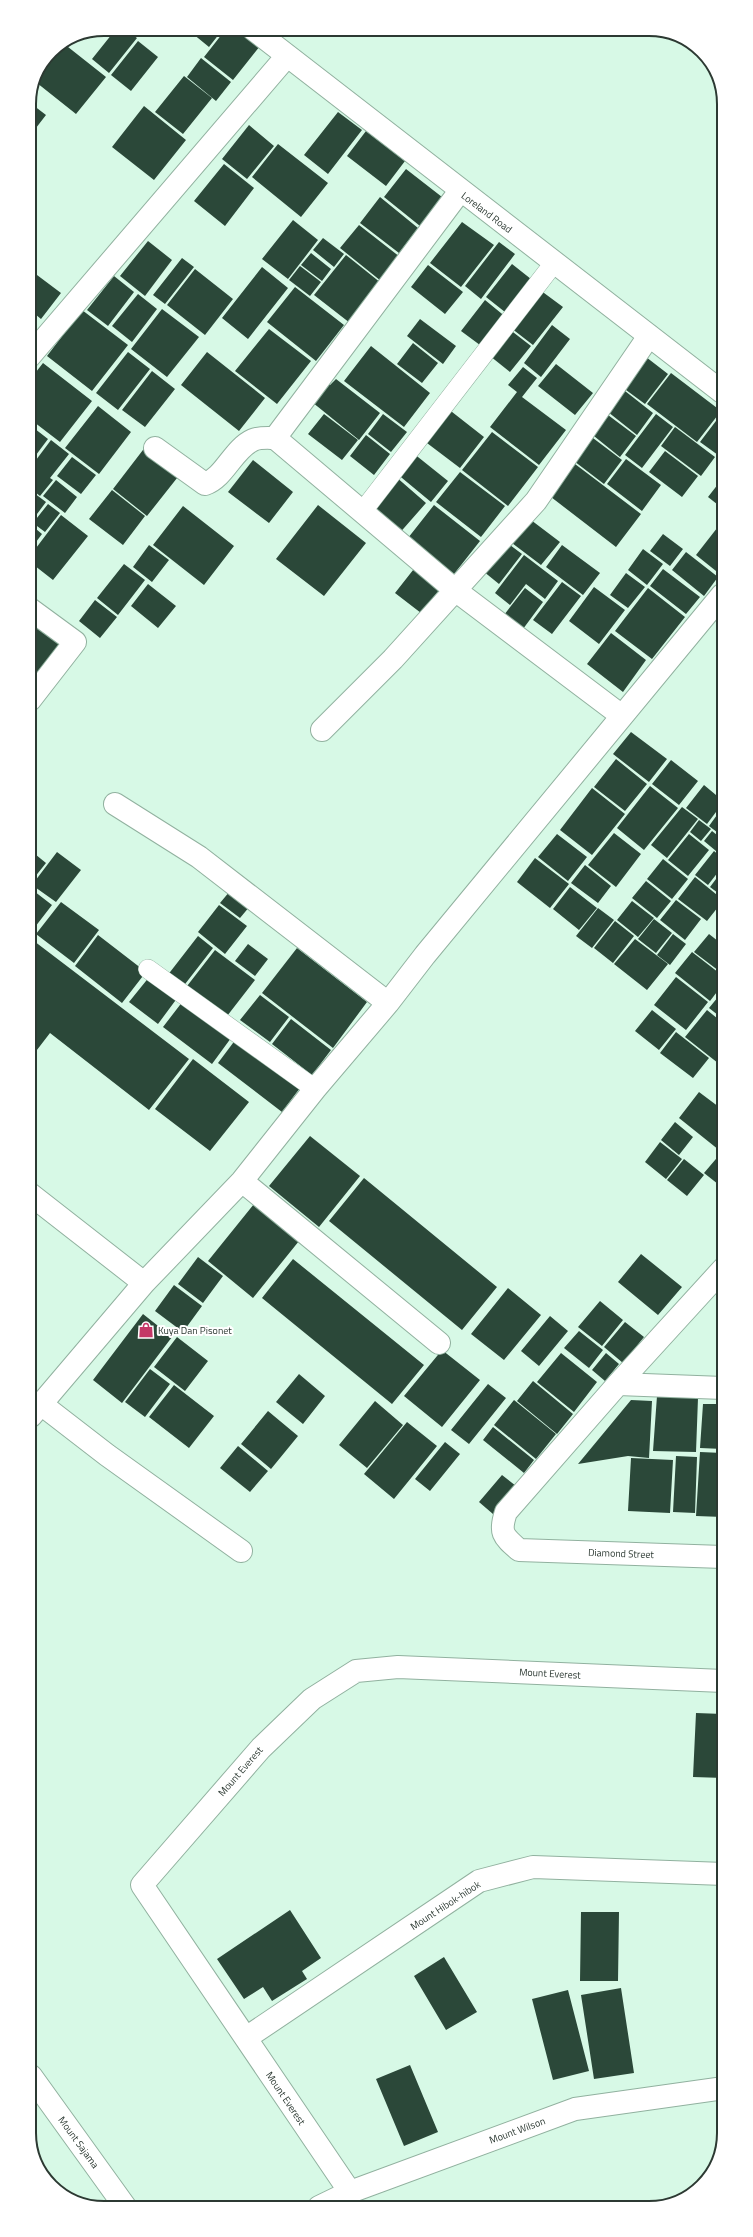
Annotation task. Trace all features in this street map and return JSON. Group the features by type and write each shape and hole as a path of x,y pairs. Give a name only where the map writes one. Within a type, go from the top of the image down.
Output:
{"street":[{"name":"Loreland Road","path":"262,36 460,191 717,388"},
{"path":"36,349 287,56"},
{"path":"275,438 460,191"},
{"path":"322,730 393,659 536,501 649,336"},
{"path":"155,448 205,484 213,480 252,440 275,438 455,590 622,716"},
{"path":"241,1551 107,1455 36,1410 144,1283 242,1181 315,1089 388,1003 425,955 494,874 717,601"},
{"path":"36,613 75,642 36,692"},
{"path":"115,804 199,857 388,1003"},
{"path":"242,1181 439,1343"},
{"path":"36,1199 144,1283"},
{"path":"618,1384 717,1275"},
{"path":"618,1384 717,1388"},
{"name":"Diamond Street","path":"618,1384 506,1512 502,1526 505,1538 519,1550 717,1557"},
{"name":"Mount Everest","path":"350,2192 142,1885 261,1748 312,1699 356,1671 398,1667 717,1681"},
{"name":"Mount Hibok-hibok","path":"246,2038 479,1881 533,1867 717,1874"},
{"name":"Mount Sajama","path":"36,2083 121,2201"},
{"name":"Mount Wilson","path":"331,2201 350,2192 575,2109 717,2089"}],"lane":[{"path":"362,512 554,263"},
{"path":"148,969 315,1089"}],"building":[{"path":"110,36 134,36 137,38 109,73 92,59"},
{"path":"196,36 218,36 209,47"},
{"path":"220,36 247,36 260,46 233,80 204,57"},
{"path":"138,41 158,57 131,91 111,75"},
{"path":"67,46 106,77 76,114 39,85 47,66"},
{"path":"201,58 231,82 216,101 187,77"},
{"path":"184,76 212,98 183,134 155,112"},
{"path":"144,106 186,140 154,180 112,147"},
{"path":"36,107 46,115 36,128"},
{"path":"338,112 362,130 328,174 304,155"},
{"path":"249,125 274,146 247,179 222,159"},
{"path":"366,131 405,161 386,186 347,156"},
{"path":"278,144 328,183 301,217 252,177"},
{"path":"224,164 254,188 225,226 194,201"},
{"path":"406,169 442,197 420,226 384,197"},
{"path":"380,197 418,228 399,253 360,223"},
{"path":"293,220 318,240 288,279 262,259"},
{"path":"462,222 494,245 461,287 430,263"},
{"path":"359,225 400,257 381,281 340,248"},
{"path":"323,238 344,254 334,267 313,250"},
{"path":"148,241 172,260 145,296 120,276"},
{"path":"499,242 515,254 481,299 465,286"},
{"path":"311,253 331,269 322,281 301,265"},
{"path":"346,255 381,283 350,323 314,295"},
{"path":"182,258 194,267 165,304 153,295"},
{"path":"512,264 536,283 510,316 486,297"},
{"path":"428,265 463,292 445,314 411,287"},
{"path":"300,266 321,282 310,296 289,280"},
{"path":"262,267 288,288 248,339 222,318"},
{"path":"195,269 233,299 205,335 167,305"},
{"path":"36,274 61,293 41,319 36,315"},
{"path":"114,276 134,292 108,326 87,310"},
{"path":"295,287 344,325 316,361 267,322"},
{"path":"540,290 563,307 533,345 511,328"},
{"path":"138,294 157,309 132,342 112,326"},
{"path":"485,300 507,318 484,348 461,331"},
{"path":"162,309 199,337 167,377 131,349"},
{"path":"82,310 128,345 92,391 47,356"},
{"path":"420,319 456,346 443,364 407,336"},
{"path":"552,325 570,339 541,377 524,363"},
{"path":"269,329 311,361 277,404 235,371"},
{"path":"509,329 531,346 510,372 490,356"},
{"path":"413,343 438,363 422,383 397,364"},
{"path":"371,346 430,393 404,427 344,381"},
{"path":"128,352 150,369 118,410 96,393"},
{"path":"207,352 265,398 239,431 181,385"},
{"path":"646,357 668,374 645,404 622,387"},
{"path":"43,363 92,401 60,442 36,424 36,372"},
{"path":"556,364 593,393 575,415 538,386"},
{"path":"523,367 537,378 522,397 566,430 539,465 490,427 517,392 508,385"},
{"path":"152,371 175,389 145,427 122,410"},
{"path":"671,373 717,408 717,416 697,442 647,404"},
{"path":"322,379 330,385 336,379 380,413 359,440 307,398"},
{"path":"625,391 653,413 637,435 608,412"},
{"path":"98,406 131,432 99,474 65,448"},
{"path":"447,408 484,437 460,468 423,440"},
{"path":"604,412 636,436 620,457 589,432"},
{"path":"324,414 358,440 342,460 308,434"},
{"path":"383,414 407,432 391,452 368,434"},
{"path":"656,414 673,427 642,468 625,455"},
{"path":"717,420 717,454 700,442"},
{"path":"675,427 715,457 701,476 661,446"},
{"path":"36,430 48,439 36,455"},
{"path":"492,432 538,467 508,506 462,470"},
{"path":"366,435 390,454 374,475 350,456"},
{"path":"589,435 622,460 604,484 570,458"},
{"path":"51,440 69,454 50,478 53,480 40,496 36,493 36,460"},
{"path":"146,446 181,473 147,516 113,489"},
{"path":"665,451 698,476 682,497 649,472"},
{"path":"413,453 448,481 431,502 396,473"},
{"path":"72,457 96,475 81,494 57,476"},
{"path":"626,459 661,485 642,511 607,484"},
{"path":"253,460 293,492 269,523 228,492"},
{"path":"575,464 641,514 616,547 551,497"},
{"path":"460,472 505,506 481,537 436,502"},
{"path":"395,476 426,503 397,536 366,509"},
{"path":"56,480 77,497 65,513 43,496"},
{"path":"717,485 717,504 708,497"},
{"path":"112,490 145,516 123,545 89,519"},
{"path":"36,494 46,502 36,515"},
{"path":"48,504 60,513 45,532 36,525 36,519"},
{"path":"318,505 366,543 324,596 276,559"},
{"path":"434,505 480,541 454,574 408,538"},
{"path":"183,506 234,546 204,585 153,545"},
{"path":"61,515 88,536 53,580 36,567 36,548"},
{"path":"527,517 560,542 541,565 508,540"},
{"path":"717,528 717,572 696,555"},
{"path":"36,529 42,534 36,542"},
{"path":"663,534 683,549 670,566 650,551"},
{"path":"506,542 522,554 499,584 483,571"},
{"path":"149,545 169,560 152,582 133,567"},
{"path":"562,545 600,573 583,595 546,567"},
{"path":"643,549 663,564 647,585 628,570"},
{"path":"686,552 717,576 717,578 704,596 672,570"},
{"path":"524,555 558,581 545,599 526,584 510,605 495,593"},
{"path":"124,564 145,580 118,615 97,598"},
{"path":"417,565 443,585 421,613 395,593"},
{"path":"663,569 700,597 686,614 650,586"},
{"path":"626,573 645,587 628,608 610,595"},
{"path":"562,582 581,596 552,634 533,620"},
{"path":"148,584 176,606 158,628 131,606"},
{"path":"594,587 625,610 599,644 569,621"},
{"path":"525,588 543,602 523,629 504,615"},
{"path":"648,588 685,617 652,659 615,631"},
{"path":"95,600 117,617 100,638 79,621"},
{"path":"36,626 61,645 38,675 36,674"},
{"path":"611,633 646,660 623,692 587,664"},
{"path":"631,732 667,759 649,782 613,754"},
{"path":"616,759 647,784 625,811 594,787"},
{"path":"671,760 698,781 679,805 652,784"},
{"path":"704,785 717,796 717,811 707,824 686,808"},
{"path":"650,786 678,808 644,850 617,828"},
{"path":"592,788 625,814 592,855 560,830"},
{"path":"682,807 698,819 667,858 651,845"},
{"path":"717,815 717,832 709,826"},
{"path":"699,820 711,829 701,841 690,832"},
{"path":"712,831 717,835 717,852 704,841"},
{"path":"614,833 641,854 616,887 588,865"},
{"path":"557,834 587,857 568,881 538,857"},
{"path":"689,834 709,850 688,876 668,860"},
{"path":"714,851 717,854 717,873 708,885 695,875"},
{"path":"57,852 81,870 56,902 36,888 36,880"},
{"path":"36,855 46,863 36,876"},
{"path":"535,858 569,884 550,908 517,882"},
{"path":"663,859 688,879 672,899 647,879"},
{"path":"585,865 611,886 598,903 571,883"},
{"path":"695,877 717,895 717,908 707,921 678,899"},
{"path":"717,878 717,892 710,887"},
{"path":"646,881 671,901 657,918 632,898"},
{"path":"570,887 597,908 579,930 553,909"},
{"path":"230,891 250,906 240,918 220,903"},
{"path":"36,893 52,905 36,926"},
{"path":"676,900 701,919 685,940 660,920"},
{"path":"632,901 654,918 638,937 617,920"},
{"path":"61,902 99,930 74,963 36,934"},
{"path":"219,905 247,926 225,954 198,932"},
{"path":"598,908 614,920 592,948 576,936"},
{"path":"654,919 672,933 656,953 638,939"},
{"path":"615,921 634,936 613,963 594,948"},
{"path":"673,934 686,944 670,965 657,955"},
{"path":"709,934 717,940 717,969 694,952"},
{"path":"98,935 146,972 122,1003 75,966"},
{"path":"198,936 213,948 182,988 167,976"},
{"path":"635,939 668,964 647,990 614,964"},
{"path":"36,943 189,1059 149,1110 50,1033 36,1051"},
{"path":"248,944 268,959 255,976 235,961"},
{"path":"297,948 367,1002 333,1048 262,993"},
{"path":"215,950 255,980 224,1020 184,990"},
{"path":"692,952 717,971 717,992 710,1001 675,973"},
{"path":"150,976 178,997 158,1024 129,1002"},
{"path":"676,977 708,1002 686,1030 654,1005"},
{"path":"260,995 289,1017 270,1042 240,1020"},
{"path":"717,998 717,1014 709,1008"},
{"path":"183,1001 231,1038 212,1064 163,1027"},
{"path":"652,1010 676,1029 659,1050 635,1031"},
{"path":"707,1010 717,1018 717,1062 685,1037"},
{"path":"291,1019 331,1050 312,1075 272,1044"},
{"path":"676,1032 709,1058 693,1078 660,1053"},
{"path":"236,1039 300,1088 282,1112 218,1063"},
{"path":"193,1059 249,1102 210,1151 155,1109"},
{"path":"699,1092 717,1106 717,1148 679,1118"},
{"path":"675,1122 693,1137 679,1155 661,1140"},
{"path":"310,1136 360,1176 319,1227 269,1186"},
{"path":"660,1142 682,1159 666,1179 645,1162"},
{"path":"717,1158 717,1183 704,1173"},
{"path":"684,1159 704,1175 687,1196 667,1180"},
{"path":"364,1178 497,1287 462,1330 329,1221"},
{"path":"254,1204 299,1241 253,1298 208,1261"},
{"path":"641,1254 682,1287 658,1315 618,1282"},
{"path":"198,1257 223,1276 203,1303 178,1284"},
{"path":"293,1259 424,1365 392,1404 262,1298"},
{"path":"174,1285 202,1306 183,1332 155,1311"},
{"path":"508,1288 541,1315 504,1360 471,1334"},
{"path":"600,1301 623,1320 602,1346 578,1327"},
{"path":"143,1314 172,1337 122,1403 93,1380"},
{"path":"550,1316 568,1331 539,1366 521,1351"},
{"path":"625,1322 644,1337 623,1363 604,1347"},
{"path":"579,1331 603,1350 589,1368 564,1348"},
{"path":"177,1337 208,1361 185,1391 154,1367"},
{"path":"442,1350 480,1380 442,1427 404,1396"},
{"path":"561,1353 597,1382 574,1412 537,1382"},
{"path":"606,1353 619,1364 605,1381 592,1370"},
{"path":"150,1369 170,1384 145,1417 125,1402"},
{"path":"299,1374 325,1396 303,1424 276,1402"},
{"path":"533,1381 573,1414 557,1434 517,1401"},
{"path":"488,1384 506,1398 469,1444 451,1430"},
{"path":"174,1385 214,1416 189,1448 149,1417"},
{"path":"657,1396 698,1398 696,1452 653,1451"},
{"path":"514,1400 556,1434 536,1459 494,1425"},
{"path":"631,1400 652,1401 649,1458 628,1456 578,1464"},
{"path":"375,1401 403,1425 367,1468 339,1445"},
{"path":"703,1404 717,1404 717,1449 700,1448"},
{"path":"268,1411 298,1436 271,1469 241,1444"},
{"path":"407,1422 437,1446 394,1499 364,1474"},
{"path":"493,1427 534,1460 524,1473 483,1440"},
{"path":"445,1442 460,1454 430,1491 415,1479"},
{"path":"238,1446 268,1471 250,1492 220,1468"},
{"path":"700,1452 717,1453 717,1517 696,1516"},
{"path":"676,1456 697,1457 695,1513 673,1512"},
{"path":"631,1458 673,1460 670,1513 628,1511"},
{"path":"502,1475 516,1486 493,1514 479,1502"},
{"path":"696,1713 717,1714 717,1778 693,1777"},
{"path":"290,1910 321,1958 302,1971 307,1979 272,2001 263,1987 244,1999 217,1959"},
{"path":"581,1912 619,1912 618,1981 580,1981"},
{"path":"444,1957 477,2012 446,2030 414,1976"},
{"path":"621,1988 634,2073 594,2079 581,1995"},
{"path":"568,1990 589,2071 553,2080 532,1999"},
{"path":"410,2065 438,2132 404,2146 376,2079"}],"place":[{"name":"Kuya Dan Pisonet","path":"146,1330"}]}
